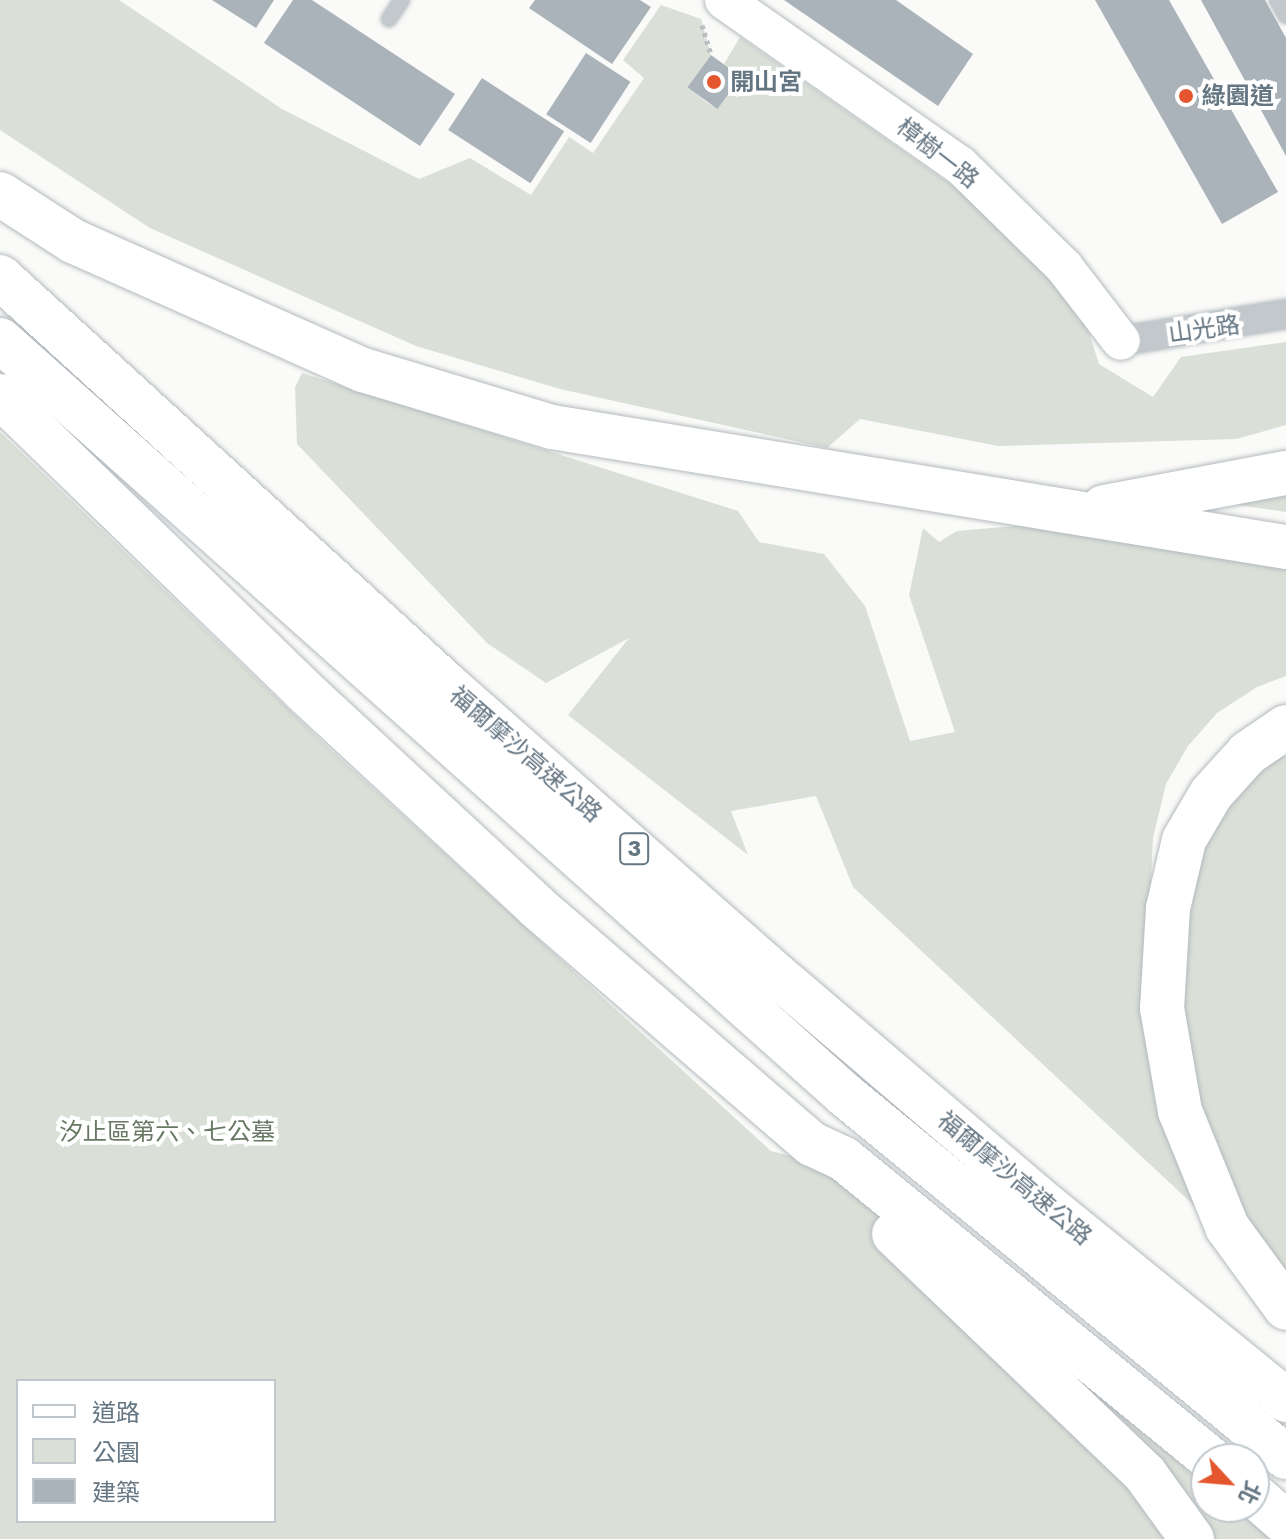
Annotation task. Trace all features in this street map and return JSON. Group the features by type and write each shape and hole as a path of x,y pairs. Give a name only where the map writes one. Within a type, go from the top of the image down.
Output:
{"highway":[{"path":"0,194 73,241 363,370 537,423 1286,547"},
{"name":"福爾摩沙高速公路","path":"0,277 435,674 788,985 1036,1197 1286,1400"},
{"name":"福爾摩沙高速公路","path":"0,340 845,1095 1286,1457"},
{"path":"0,396 303,690 537,907 812,1144 844,1159 1191,1443"},
{"path":"1066,513 1286,473"},
{"path":"1286,727 1248,753 1229,773 1184,840 1168,908 1162,1008 1180,1111 1227,1227 1286,1308"},
{"path":"812,1144 830,1173 1145,1474 1192,1539"},
{"path":"1270,1509 1286,1523"}],"street":[{"name":"樟樹一路","path":"724,0 960,165 1064,267 1121,341"},
{"name":"山光路","path":"1121,341 1286,314"}],"lane":[{"path":"389,19 402,0"},
{"path":"1277,0 1286,16"}],"green space":[{"path":"0,0 119,0 282,109 419,179 470,158 531,195 569,137 593,153 644,78 623,60 661,5 701,19 711,55 688,87 706,102 717,108 740,77 724,64 740,37 952,185 1071,276 1099,364 1153,397 1181,357 1286,342 1286,425 1236,439 998,446 860,419 827,448 560,389 416,346 150,228 0,130"},
{"path":"302,373 738,511 759,542 824,554 865,606 910,741 955,732 909,595 923,528 939,542 957,531 1072,521 1286,558 1286,676 1257,687 1217,713 1188,746 1166,784 1153,838 1149,919 1168,908 1248,753 1286,757 1286,1308 1246,1254 853,887 816,796 731,811 748,855 568,715 629,638 546,683 487,643 297,444 295,387"},
{"name":"汐止區第六、七公墓","path":"0,432 329,748 771,1151 842,1169 1190,1452 1190,1523 1270,1523 1286,1539 0,1539"},
{"path":"1286,479 1286,512 1185,497"}],"building":[{"path":"212,0 274,0 256,28"},
{"path":"293,0 312,0 455,94 420,146 264,43"},
{"path":"535,0 640,0 651,7 612,64 529,8"},
{"path":"784,0 896,0 973,54 938,106"},
{"name":"綠園道","path":"1095,0 1169,0 1278,192 1222,224"},
{"name":"綠園道","path":"1201,0 1265,0 1286,38 1286,156"},
{"path":"586,53 630,82 591,143 546,114"},
{"name":"開山宮","path":"711,55 741,77 717,109 687,87"},
{"path":"482,78 564,131 530,183 448,130"}],"place":[{"name":"開山宮","path":"714,82"},
{"name":"綠園道","path":"1186,96"}]}
